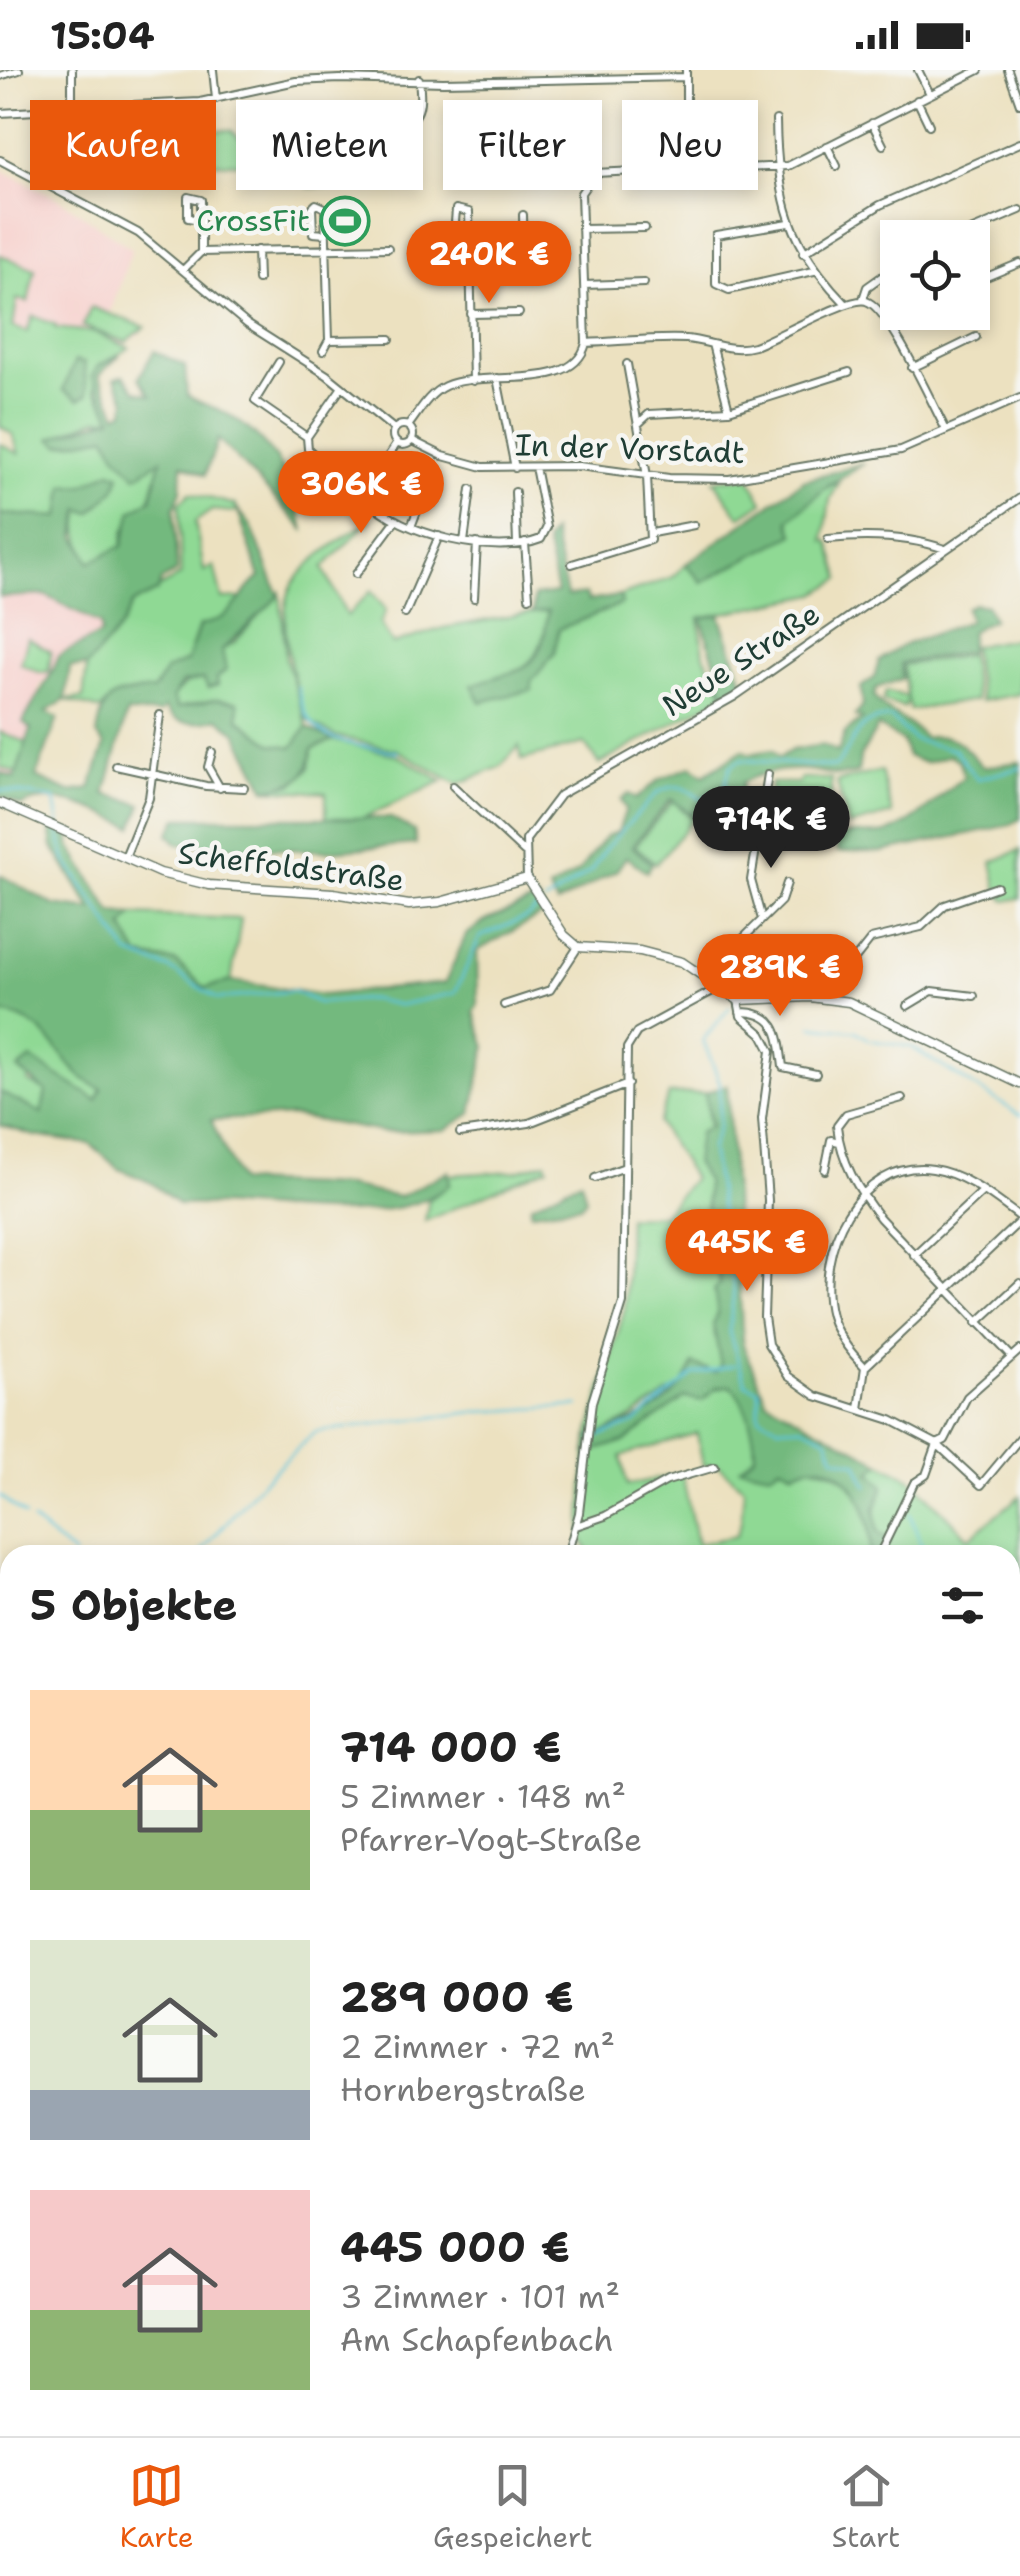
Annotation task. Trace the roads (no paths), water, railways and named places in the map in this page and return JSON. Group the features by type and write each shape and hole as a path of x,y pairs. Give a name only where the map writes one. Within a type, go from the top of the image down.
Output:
{"main road":[{"name":"Scheffoldstraße","path":"0,803 184,880 333,893 409,905 440,902 528,878"},
{"path":"528,878 564,936 578,947 660,954 706,976 738,1000 826,997 900,1022 1020,1084"}],"street":[{"path":"0,76 19,70"},
{"path":"0,112 72,108 72,70"},
{"path":"213,70 216,99"},
{"path":"918,70 930,94"},
{"path":"1008,70 1020,104"},
{"path":"758,168 776,168 827,146 975,71"},
{"path":"202,100 296,82 686,74 686,100"},
{"path":"419,100 420,79"},
{"path":"917,100 929,125"},
{"path":"776,120 776,168 789,223 814,270 846,302"},
{"path":"872,122 883,145"},
{"path":"804,253 880,204 1020,143"},
{"path":"827,146 837,166"},
{"path":"0,160 106,212 184,269 247,324 342,387 394,429 397,443 365,494"},
{"path":"394,429 408,426 441,388 570,368 584,354 582,188 596,172 622,171"},
{"path":"322,351 329,340 326,208 316,204 312,208 313,232 326,234"},
{"path":"469,239 454,236 456,209 468,212 470,255 473,381"},
{"path":"990,223 1020,210"},
{"path":"470,255 524,253 523,215"},
{"path":"201,220 201,252"},
{"path":"789,223 721,231 713,242 714,280 724,289 736,288 814,270"},
{"path":"582,229 646,228"},
{"path":"184,269 201,252 388,248"},
{"path":"256,250 258,280"},
{"path":"990,276 1020,263"},
{"path":"863,299 867,287 880,278"},
{"path":"584,284 644,284"},
{"path":"586,343 688,339 748,348 780,337 846,302 863,299 880,311"},
{"path":"471,314 520,313"},
{"path":"891,330 946,430"},
{"path":"912,368 976,338"},
{"path":"329,340 390,339"},
{"path":"712,344 729,410"},
{"path":"279,362 255,401 307,437"},
{"path":"627,364 652,533"},
{"path":"638,425 650,414 729,410 848,372"},
{"path":"497,378 515,468"},
{"path":"342,387 307,437 308,449 356,493 365,494"},
{"name":"In der Vorstadt","path":"411,440 468,465 599,468 646,476 749,477 891,452 1020,398"},
{"path":"397,443 411,440 408,426"},
{"path":"365,494 370,504 396,520 439,536 477,544 521,544 541,539 547,527 536,468"},
{"path":"411,527 430,477"},
{"path":"464,542 471,489"},
{"path":"514,492 529,597"},
{"name":"Neue Straße","path":"524,852 532,828 560,795 734,697 1017,503"},
{"path":"356,574 396,520"},
{"path":"572,564 643,545 652,533 694,525"},
{"path":"404,614 439,536"},
{"path":"828,539 857,536 915,540 946,549"},
{"path":"474,598 477,544"},
{"path":"125,857 144,813 160,715"},
{"path":"212,752 208,767 220,788"},
{"path":"116,766 220,788 244,788"},
{"path":"762,916 751,880 768,774"},
{"path":"452,786 524,852 528,878"},
{"path":"706,976 781,901 788,883"},
{"path":"826,997 871,939 922,927 944,905 997,886"},
{"path":"504,1005 550,990 566,972 578,947"},
{"path":"570,1545 576,1526 584,1438 619,1322 626,1278 627,1048 636,1032 718,988"},
{"path":"907,1006 932,991 974,996"},
{"path":"738,1000 739,1012 762,1034 771,1051 762,1119 768,1200 764,1317 768,1344 776,1362 800,1386 937,1444 982,1485 1020,1438"},
{"path":"739,1012 761,1014 773,1023 780,1036 783,1067 816,1074"},
{"path":"460,1134 529,1124 628,1084"},
{"path":"902,1098 846,1114 838,1121 839,1142 862,1194 944,1288 1011,1356"},
{"path":"825,1170 831,1140 839,1142"},
{"path":"595,1178 625,1167"},
{"path":"859,1409 865,1367 1020,1219 949,1172 910,1168 881,1176 862,1194 834,1246 828,1286 836,1329 865,1367"},
{"path":"914,1255 983,1191"},
{"path":"977,1323 1020,1283"},
{"path":"937,1444 945,1440 973,1388 1020,1350"},
{"path":"884,1545 914,1483 932,1465 937,1444"},
{"path":"576,1526 605,1516 667,1481 715,1467"}],"waterway":[{"path":"298,687 303,706 320,731 347,743 398,752"},
{"path":"546,902 591,871 606,848 657,793 680,787 701,799 724,790 730,767 740,760 835,767 862,727 878,719 891,718 914,740 955,750 977,779 1020,768"},
{"path":"0,790 55,799 59,824"},
{"path":"59,832 65,859 129,954 168,968 218,999 293,991 319,1003 370,999 399,1005 455,993 480,937 527,917 540,906"},
{"path":"730,1007 703,1040 720,1083 719,1126 711,1149 734,1290 729,1332 746,1384 759,1390 759,1416 780,1427 803,1426 827,1438 834,1457 857,1463 867,1486"},
{"path":"812,1026 856,1031 870,1040 911,1047 1020,1115"},
{"path":"593,1438 633,1424 694,1374 735,1365"},
{"path":"207,1545 262,1482 315,1432 474,1412 579,1406"},
{"path":"0,1496 25,1516"},
{"path":"910,1514 921,1545"},
{"path":"32,1521 62,1545"}],"place":[{"name":"CrossFit","path":"345,221"}]}
